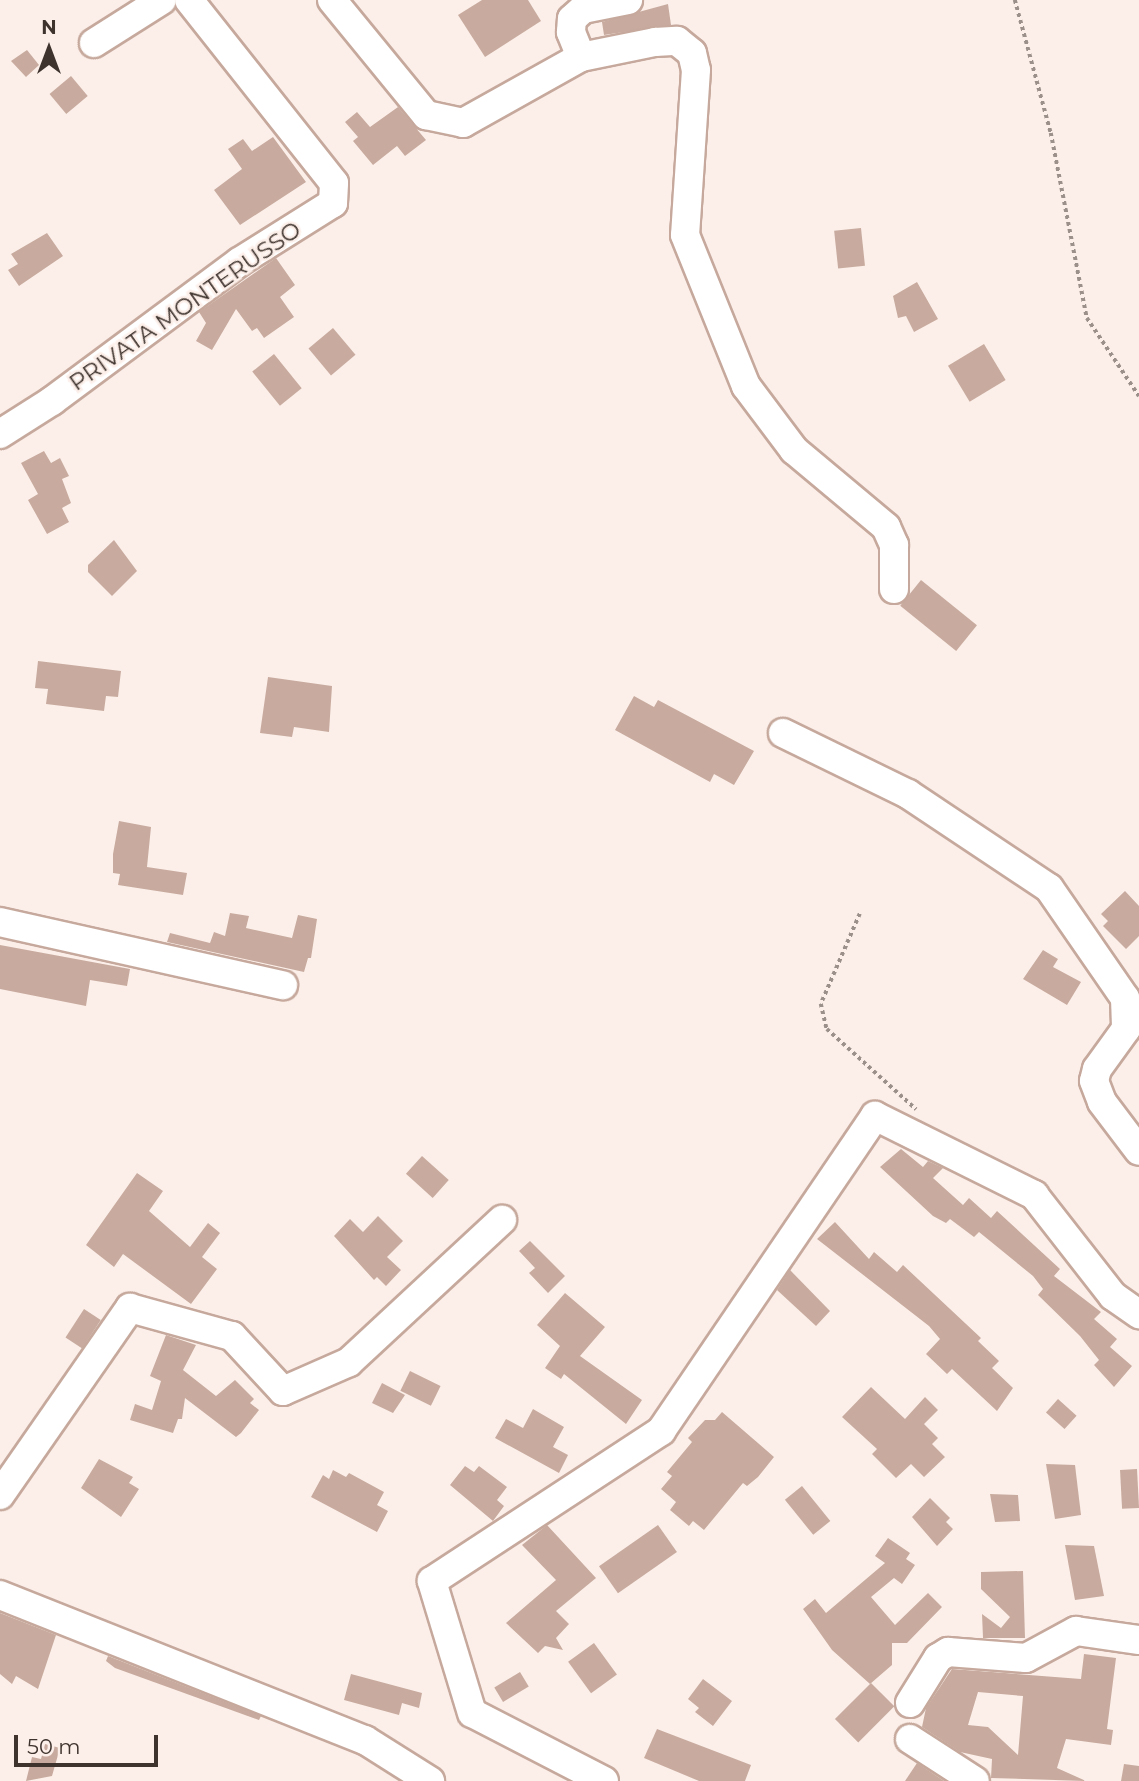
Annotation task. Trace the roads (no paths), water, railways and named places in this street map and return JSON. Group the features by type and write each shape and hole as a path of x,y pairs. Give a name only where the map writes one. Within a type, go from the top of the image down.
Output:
{"street":[{"path":"94,43 162,0"},
{"name":"PRIVATA MONTERUSSO","path":"0,434 52,401 239,262 333,204 334,183 189,0"},
{"path":"332,0 426,115 463,123 581,57 655,42 677,41 692,53 696,70 685,235 746,386 794,450 886,527 894,545 894,589"},
{"path":"581,57 571,32 572,19 583,9 628,0"},
{"path":"783,733 908,794 1049,888 1125,998 1126,1029 1097,1069 1094,1081 1102,1102 1139,1151"},
{"path":"0,922 283,985"},
{"path":"604,1781 472,1713 432,1581 661,1432 875,1116 1034,1195 1113,1296 1139,1314"},
{"path":"0,1494 130,1308 232,1336 283,1391 349,1362 502,1220"},
{"path":"0,1595 365,1740 430,1781"},
{"path":"910,1703 938,1658 947,1652 1026,1658 1076,1631 1139,1640"},
{"path":"910,1739 975,1781"}]}
